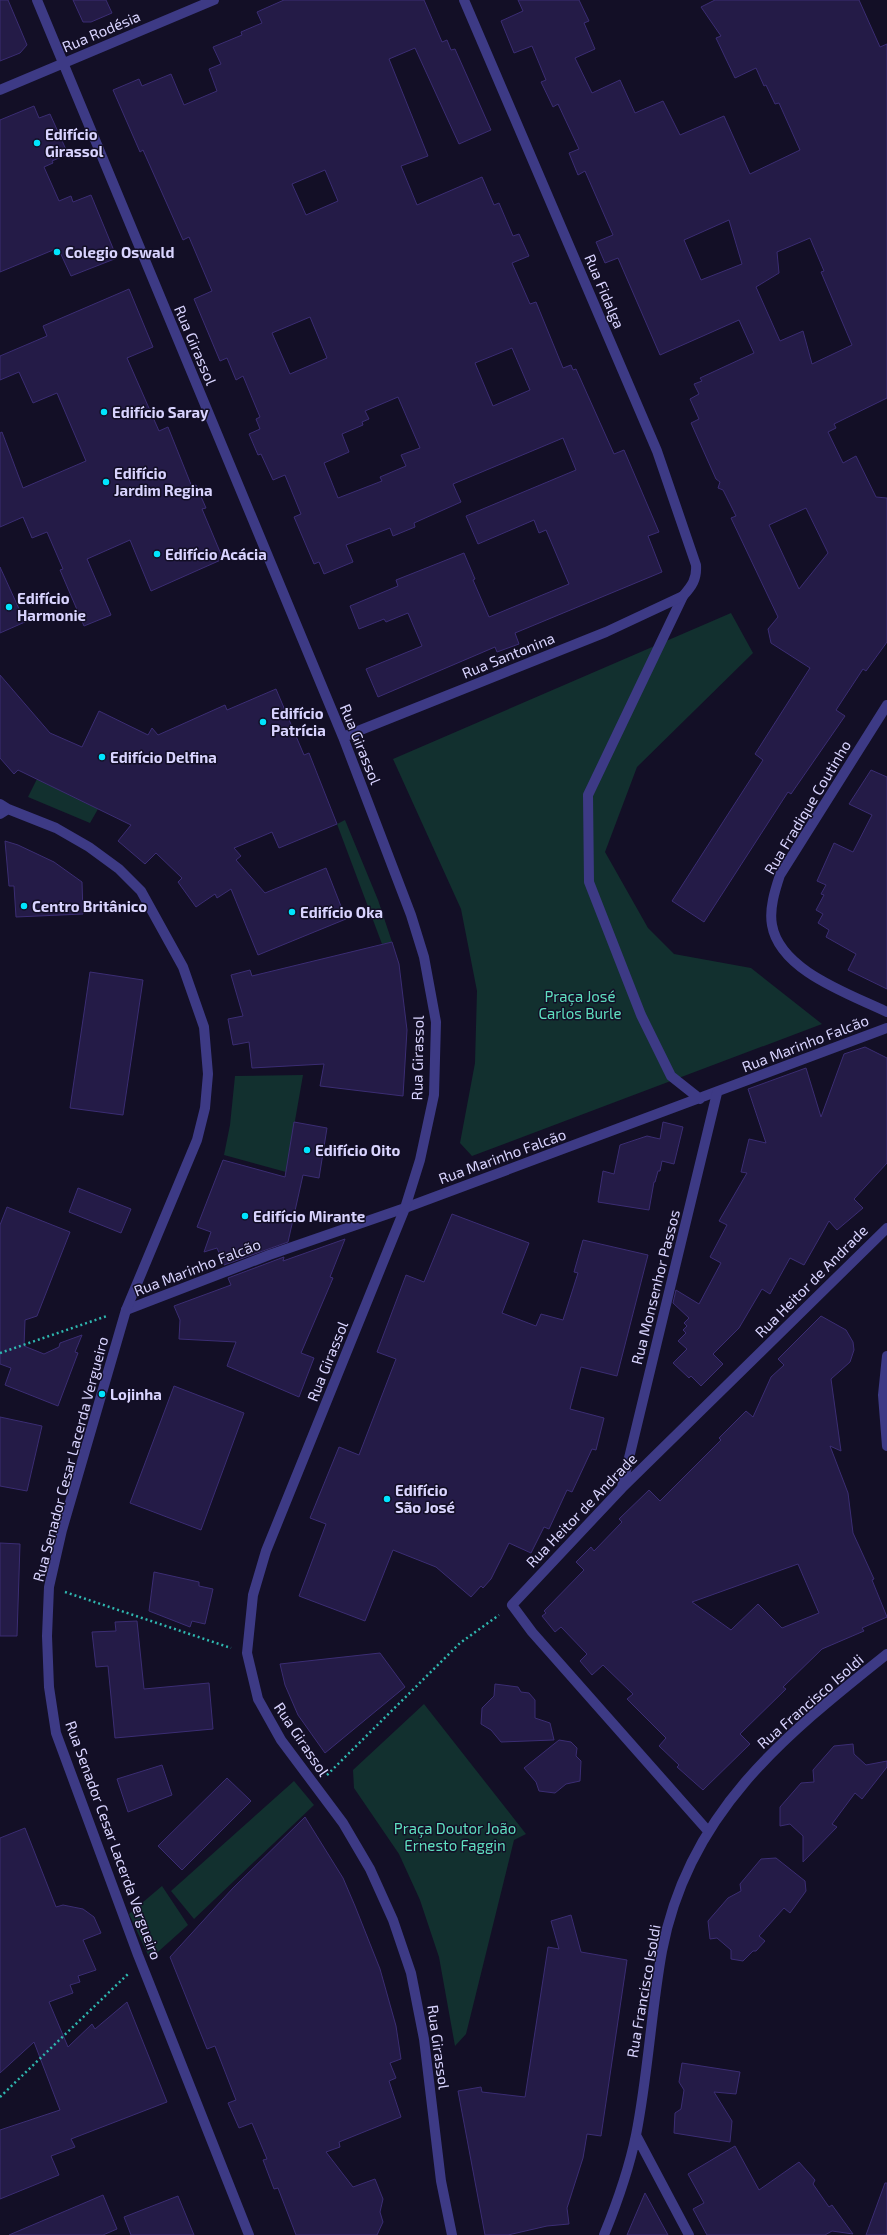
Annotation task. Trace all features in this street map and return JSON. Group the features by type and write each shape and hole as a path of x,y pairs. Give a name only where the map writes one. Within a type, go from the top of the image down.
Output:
{"street":[{"name":"Rua Girassol","path":"36,0 343,737 411,915 424,957 436,1022 434,1095 420,1160 406,1208 266,1551 253,1594 247,1653 258,1699 281,1740 343,1823 370,1869 393,1920 411,1973 424,2040 441,2180 452,2235"},
{"name":"Rua Rodésia","path":"0,90 214,0"},
{"name":"Rua Fidalga","path":"464,0 657,451 696,565 697,576 691,587 683,596 588,795 589,882 641,1015 671,1076 700,1099"},
{"name":"Rua Santonina","path":"343,737 606,632 683,596"},
{"name":"Rua Fradique Coutinho","path":"887,705 780,875 773,897 772,925 778,942 790,959 828,984 887,1012"},
{"name":"Rua Senador Cesar Lacerda Vergueiro","path":"3,809 56,828 90,847 119,869 141,891 182,967 204,1027 208,1074 205,1108 197,1140 126,1310 62,1530 49,1587 47,1636 49,1687 56,1733 141,1961 249,2235"},
{"name":"Rua Marinho Falcão","path":"126,1310 269,1255 406,1208 887,1028"},
{"name":"Rua Monsenhor Passos","path":"622,1488 718,1092"},
{"name":"Rua Heitor de Andrade","path":"512,1605 622,1488 887,1228"},
{"path":"887,1356 883,1395 887,1446"},
{"path":"512,1605 532,1632 708,1831"},
{"name":"Rua Francisco Isoldi","path":"636,2135 662,1950 676,1901 693,1857 708,1831 744,1782 780,1744 887,1654"},
{"path":"604,2235 625,2177 636,2135"},
{"path":"636,2135 689,2235"}],"path":[{"path":"0,1352 126,1310"},
{"path":"49,1587 247,1653"},
{"path":"316,1786 460,1642 512,1605"},
{"path":"0,2097 141,1961"}],"green space":[{"name":"Praça José Carlos Burle","path":"731,613 753,653 637,767 605,852 648,928 674,954 751,968 822,1024 472,1156 460,1143 475,1063 477,991 461,909 393,759"},
{"path":"37,779 98,809 90,823 28,797"},
{"path":"345,820 378,900 392,942 382,944 337,824"},
{"path":"303,1075 286,1172 224,1155 230,1125 235,1076"},
{"name":"Praça Doutor João Ernesto Faggin","path":"424,1704 526,1834 514,1840 466,2034 455,2046 439,1957 420,1900 399,1854 354,1788 353,1770"},
{"path":"294,1781 314,1805 194,1919 171,1891"},
{"path":"162,1886 188,1925 150,1959 129,1914"}],"building":[{"path":"0,0 8,0 27,45 20,53 0,61"},
{"path":"73,0 106,0 112,13 91,22 83,22"},
{"path":"284,0 424,0 442,42 447,40 451,50 455,49 491,130 459,144 415,48 389,59 428,156 401,166 417,205 482,177 494,205 499,203 513,236 519,234 529,256 512,263 530,304 536,302 563,368 571,365 573,370 576,369 614,454 624,450 659,532 648,536 662,572 515,633 519,644 497,652 495,647 378,697 366,669 422,646 408,613 386,622 384,619 359,629 350,606 398,586 396,580 464,553 475,579 473,580 489,617 569,584 546,530 539,533 534,520 478,544 466,516 576,470 563,438 453,484 461,502 414,523 415,527 393,536 390,528 346,545 353,562 324,574 319,562 314,564 294,517 301,514 285,475 273,480 261,454 258,455 249,434 260,429 256,419 260,417 243,376 236,380 227,358 220,361 194,299 212,291 189,237 183,240 143,150 140,152 113,90 139,79 142,86 171,74 184,105 217,91 209,69 221,64 213,47 242,35 241,32 262,23 257,12","holes":["325,170 338,201 306,215 292,184","310,317 327,358 290,374 272,333","512,348 530,390 493,406 475,363","398,397 420,448 401,455 406,466 380,477 382,481 338,498 324,463 349,452 342,434 363,425 362,422 369,419 365,411"]},
{"path":"518,0 579,0 589,21 584,23 595,49 575,58 592,93 620,80 635,113 663,101 680,135 724,116 750,174 800,150 779,103 775,104 766,85 764,86 756,68 735,78 716,38 721,36 701,7 715,0 859,0 880,47 887,44 887,398 834,424 836,428 828,432 843,463 856,456 876,497 887,498 887,642 866,671 863,669 836,710 845,716 791,794 788,792 704,922 672,901 763,760 755,754 810,668 771,643 768,629 778,617 731,518 736,516 723,490 718,488 720,482 716,479 691,423 699,419 690,399 699,394 694,384 702,381 700,378 754,353 739,320 660,355 618,258 605,263 596,242 613,235 585,171 578,175 569,153 579,149 558,104 553,107 541,82 546,80 532,46 514,53 501,21 523,11","holes":["729,220 742,264 701,280 684,240","810,238 824,271 821,272 852,345 812,364 803,331 780,341 756,287 779,273 777,252","806,508 828,553 799,589 769,525"]},
{"path":"34,106 39,118 50,114 68,154 52,161 53,163 44,167 59,201 71,196 73,202 91,195 117,258 71,276 58,248 0,272 0,120"},
{"path":"129,289 153,347 127,358 159,431 168,427 192,487 196,485 206,508 202,509 223,559 151,591 130,540 87,559 111,615 84,626 60,570 63,569 47,532 32,538 23,517 0,527 0,433 2,432 23,488 86,461 57,393 33,403 19,372 0,380 0,356 47,336 43,326"},
{"name":"Edifício Harmonie","path":"0,567 25,622 0,633"},
{"path":"0,675 50,733 82,747 99,711 148,735 152,728 158,735 225,705 227,710 276,689 304,755 309,753 337,824 279,848 272,832 234,848 241,856 236,860 265,893 326,868 346,919 258,955 231,889 217,898 215,894 196,907 178,882 182,878 156,853 145,864 118,841 131,825 18,770 14,774 0,758"},
{"path":"871,770 887,777 887,989 848,970 856,954 826,937 829,930 818,923 823,914 816,910 824,895 821,894 826,885 817,881 834,843 853,852 872,815 849,804"},
{"path":"5,841 18,845 54,862 82,882 83,914 16,917 14,886 9,886"},
{"path":"392,942 399,964 407,1030 403,1096 320,1086 324,1064 252,1068 249,1042 233,1045 228,1019 243,1016 231,975 250,970 252,976"},
{"path":"90,972 143,980 123,1115 70,1108"},
{"path":"865,1047 887,1058 887,1163 854,1199 863,1208 837,1230 829,1221 804,1265 790,1258 770,1294 762,1289 739,1328 713,1354 723,1364 701,1386 691,1376 689,1378 673,1363 687,1349 678,1341 686,1333 683,1330 687,1326 684,1323 689,1318 673,1303 676,1290 699,1304 721,1263 710,1257 727,1225 719,1221 747,1173 741,1172 749,1139 766,1143 748,1089 806,1068 821,1117 844,1054"},
{"path":"294,1122 327,1128 319,1178 303,1175 288,1242 224,1265 217,1248 204,1252 211,1232 197,1227 223,1160 285,1177"},
{"path":"663,1122 683,1127 674,1164 662,1161 660,1171 658,1171 654,1182 649,1210 598,1202 603,1171 614,1174 620,1145 647,1136 660,1139"},
{"path":"78,1188 131,1209 121,1233 69,1212"},
{"path":"7,1207 70,1232 37,1316 25,1320 24,1346 44,1354 59,1347 60,1343 82,1335 75,1352 78,1353 58,1406 5,1385 11,1368 0,1364 0,1225"},
{"path":"452,1214 529,1243 502,1313 536,1326 541,1314 563,1320 578,1273 574,1272 583,1240 648,1255 617,1376 581,1367 570,1409 604,1418 596,1450 592,1449 572,1492 567,1490 549,1529 544,1527 531,1553 509,1543 491,1579 483,1588 481,1586 471,1597 436,1567 393,1550 365,1621 299,1596 326,1524 310,1518 339,1447 359,1455 396,1359 377,1352 406,1275 424,1282"},
{"path":"345,1239 330,1277 333,1278 301,1353 314,1358 299,1397 227,1366 236,1342 179,1339 180,1320 174,1306 231,1285 228,1278 284,1257 283,1261"},
{"path":"821,1316 846,1330 853,1342 854,1350 850,1362 831,1379 841,1451 830,1446 848,1493 853,1533 874,1579 872,1580 887,1617 862,1628 864,1631 822,1649 783,1687 786,1689 740,1734 750,1744 703,1790 677,1767 679,1765 659,1746 666,1738 627,1699 633,1694 603,1665 592,1675 580,1661 587,1654 561,1627 555,1632 542,1616 546,1613 544,1611 584,1570 576,1562 591,1547 594,1551 622,1522 619,1519 649,1490 660,1501 721,1440 719,1438 746,1411 753,1417 771,1377 784,1365 778,1359","holes":["798,1564 819,1613 782,1628 758,1604 731,1630 692,1602"]},
{"path":"174,1386 244,1413 201,1530 130,1503"},
{"path":"0,1417 42,1426 27,1491 0,1486"},
{"path":"0,1543 20,1544 17,1636 0,1636"},
{"path":"154,1572 199,1582 199,1586 213,1589 205,1624 192,1621 190,1627 149,1611"},
{"path":"137,1621 144,1689 209,1683 213,1729 115,1738 108,1666 96,1667 92,1632 116,1631 115,1622"},
{"path":"380,1653 405,1687 325,1753 298,1715 285,1685 280,1664"},
{"path":"495,1684 518,1687 521,1692 529,1693 535,1700 535,1718 550,1723 554,1740 501,1742 491,1730 481,1724 482,1708 494,1696"},
{"path":"559,1740 571,1742 577,1748 576,1756 581,1761 580,1781 566,1784 555,1793 539,1791 536,1782 524,1768"},
{"path":"853,1744 854,1754 866,1765 887,1761 887,1767 862,1799 855,1793 832,1824 837,1827 803,1862 803,1836 790,1824 780,1826 780,1807 801,1783 814,1782 813,1770 834,1746"},
{"path":"162,1765 172,1795 128,1812 117,1779"},
{"path":"227,1778 251,1801 182,1870 158,1846"},
{"path":"305,1817 343,1878 380,1969 396,2026 401,2059 390,2063 396,2078 389,2081 401,2117 339,2142 340,2147 326,2152 353,2187 375,2179 383,2199 380,2212 383,2222 377,2235 296,2235 278,2188 274,2189 263,2160 267,2159 252,2123 239,2128 228,2103 236,2100 215,2046 207,2049 170,1957 233,1888"},
{"path":"25,1828 56,1907 63,1905 83,1909 94,1917 101,1933 83,1940 96,1970 78,1976 80,1982 70,1985 73,1993 49,2002 68,2047 92,2024 95,2029 127,2002 167,2102 71,2139 75,2147 51,2156 59,2175 0,2199 0,2130 60,2110 34,2042 0,2073 0,1838"},
{"path":"776,1858 805,1881 806,1891 790,1913 784,1908 759,1936 765,1941 756,1951 753,1951 743,1961 731,1959 731,1950 717,1938 710,1939 708,1921 728,1898 741,1891 740,1884 761,1859"},
{"path":"571,1915 581,1952 627,1960 601,2136 587,2134 583,2158 567,2208 569,2224 547,2226 508,2235 485,2235 458,2091 481,2087 482,2092 525,2097 548,1947 559,1949 551,1921"},
{"path":"682,2063 740,2072 736,2094 714,2092 732,2121 730,2142 674,2133 675,2113 681,2109 684,2090 679,2082"},
{"path":"735,2146 759,2190 799,2162 815,2180 813,2184 829,2207 832,2205 853,2234 832,2231 825,2235 707,2235 693,2209 704,2203 688,2174"},
{"path":"885,2183 887,2183 887,2235 866,2235"},
{"path":"645,2193 668,2235 627,2235"},
{"path":"103,2195 117,2229 103,2235 9,2235"},
{"path":"178,2196 194,2235 131,2235 124,2217"}],"place":[{"name":"Edifício Girassol","path":"37,143"},
{"name":"Colegio Oswald","path":"57,252"},
{"name":"Edifício Saray","path":"104,412"},
{"name":"Edifício Jardim Regina","path":"106,482"},
{"name":"Edifício Acácia","path":"157,554"},
{"name":"Edifício Harmonie","path":"9,607"},
{"name":"Edifício Patrícia","path":"263,722"},
{"name":"Edifício Delfina","path":"102,757"},
{"name":"Centro Britânico","path":"24,906"},
{"name":"Edifício Oka","path":"292,912"},
{"name":"Edifício Oito","path":"307,1150"},
{"name":"Edifício Mirante","path":"245,1216"},
{"name":"Lojinha","path":"102,1394"},
{"name":"Edifício São José","path":"387,1499"}]}
